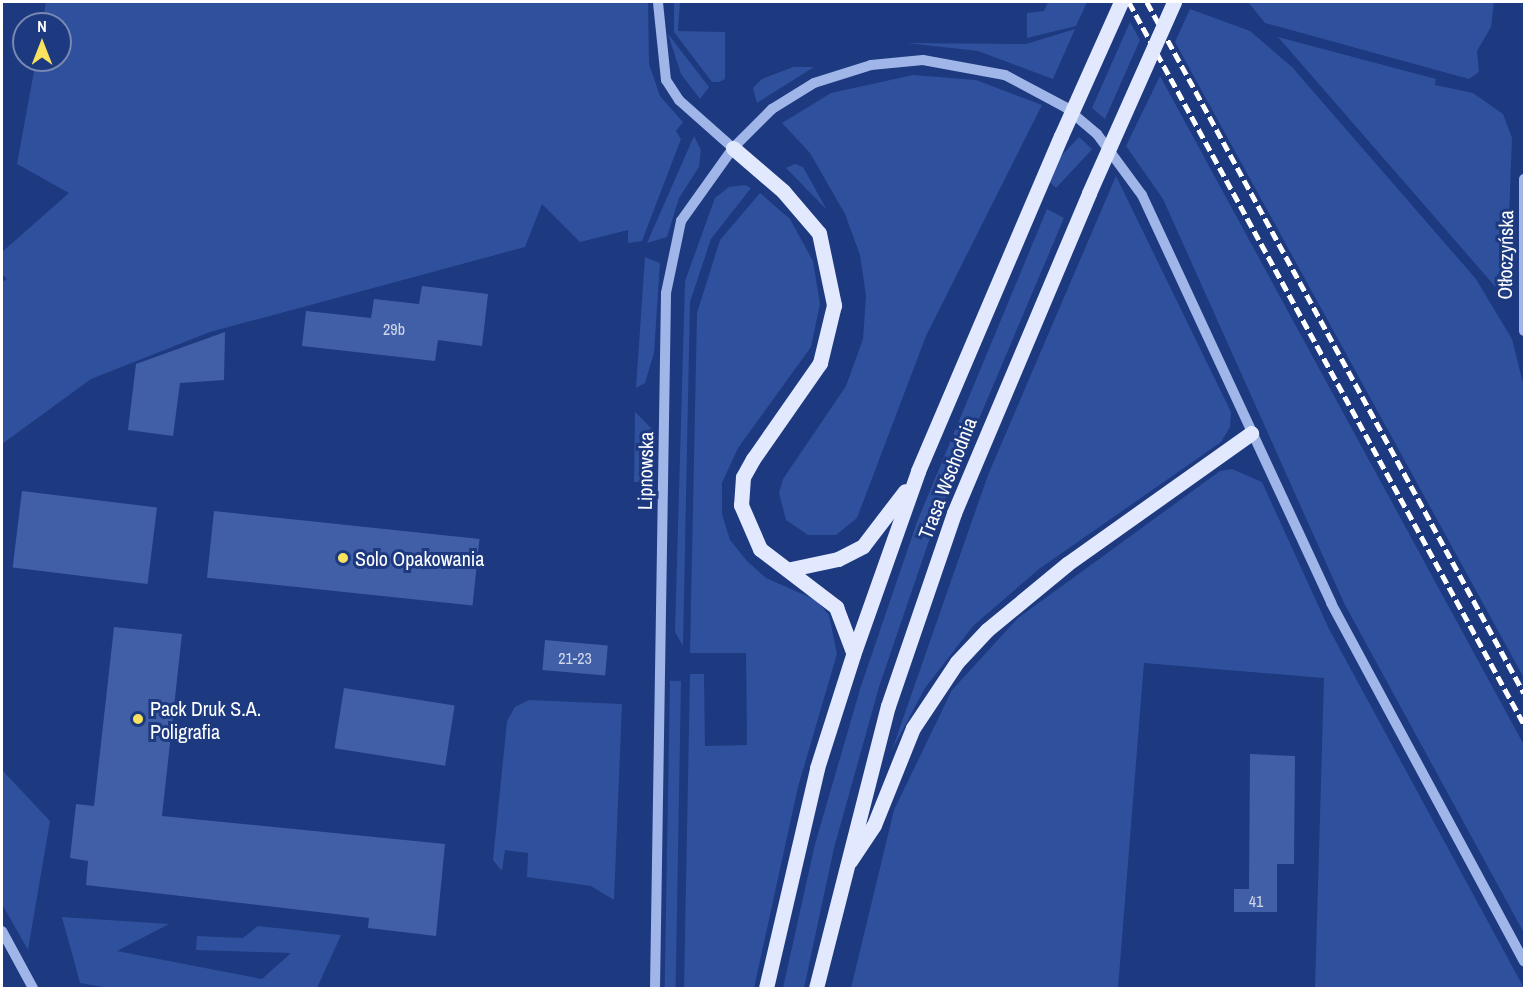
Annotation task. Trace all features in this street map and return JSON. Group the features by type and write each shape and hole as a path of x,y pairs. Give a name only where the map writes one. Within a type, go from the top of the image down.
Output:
{"main road":[{"name":"Trasa Wschodnia","path":"766,988 817,768 853,655 918,471 1061,136 1121,2"},
{"name":"Trasa Wschodnia","path":"816,988 842,874 888,706 954,513 1089,193 1174,2"},
{"path":"733,148 806,215 819,233 833,281 832,327 820,363 753,459 742,484 741,505 750,534 760,549 791,569 836,607 853,655"},
{"path":"842,874 874,825 913,728 957,662 1032,591 1251,434"},
{"path":"791,569 838,559 863,546 918,471"}],"street":[{"path":"658,2 666,80 679,100 733,148"},
{"name":"Lipnowska","path":"655,988 666,293 681,220 733,148 788,98 871,65 947,62 1030,86 1097,134 1142,195 1251,434 1362,663 1524,961"},
{"name":"Otłoczyńska","path":"1524,179 1524,331"},
{"path":"2,931 33,988"}],"shaded area":[{"path":"46,2 648,2 649,64 660,96 683,122 676,131 681,139 642,241 628,243 628,230 580,242 542,204 525,247 210,332 91,379 2,444 2,282 7,279 2,274 2,252 69,193 17,164 34,72 72,72 72,12 44,12"},
{"path":"674,2 680,2 678,31 725,32 725,79 712,82 674,32"},
{"path":"1048,2 1087,2 1076,26 1027,38 1027,13 1044,11"},
{"path":"1248,2 1494,2 1491,27 1477,51 1479,72 1469,79 1265,23"},
{"path":"1190,9 1250,31 1292,67 1476,279 1512,339 1524,387 1524,678 1175,42"},
{"path":"1130,22 1140,40 1105,119 1092,108"},
{"path":"1075,29 1053,79 978,51 907,43 1026,44"},
{"path":"668,34 709,87 700,99 681,74"},
{"path":"1278,37 1436,79 1435,85 1473,93 1503,114 1512,138 1506,299"},
{"path":"793,67 814,67 757,103 753,88 762,79"},
{"path":"913,75 976,80 1042,105 926,336 857,518 836,535 808,535 786,520 779,493 783,479 846,386 863,339 866,296 860,255 845,214 810,153 782,123 831,93"},
{"path":"1160,76 1524,745 1524,933 1344,603 1163,199 1126,146"},
{"path":"694,136 701,150 699,167 679,198 667,237 647,243"},
{"path":"1079,137 1092,149 1056,188 1043,176"},
{"path":"795,164 803,167 827,210 786,168"},
{"path":"1116,176 1231,412 1230,427 1221,442 1039,569 973,626 925,688 892,750 988,475"},
{"path":"745,185 751,188 711,239 690,302 683,646 675,632 685,281 715,198 729,187"},
{"path":"760,193 790,219 813,261 820,304 811,347 738,448 722,483 722,514 730,540 747,561 766,578 816,600 829,615 837,654 798,787 754,988 684,988 690,674 704,674 705,746 747,745 746,653 690,653 697,313 720,240"},
{"path":"1047,209 1064,218 935,523 879,687 834,848 804,988 783,988 815,844 861,686 917,522"},
{"path":"645,257 660,263 654,353 645,383 636,388"},
{"path":"635,412 653,430 653,482 634,482"},
{"path":"1232,469 1262,482 1329,629 1524,988 1315,988 1324,678 1144,663 1118,988 851,988 894,810 952,690 1018,618 1220,471"},
{"path":"670,681 681,681 676,988 665,988"},
{"path":"529,700 622,704 614,900 591,886 527,877 528,853 505,850 502,871 493,860 507,721 515,707"},
{"path":"2,770 50,821 28,950 2,904"},
{"path":"62,917 169,924 117,951 262,979 291,953 196,950 197,936 243,938 258,926 341,935 317,988 109,988 80,983"}],"building":[{"path":"422,286 488,294 482,346 438,340 435,361 302,346 306,311 371,318 374,299 419,304"},
{"path":"225,332 224,380 180,383 173,436 128,430 136,364"},
{"path":"22,491 157,508 148,584 13,567"},
{"name":"Solo Opakowania","path":"214,511 480,539 473,606 207,578"},
{"name":"Pack Druk S.A. Poligrafia","path":"114,627 182,634 162,816 445,844 436,936 368,928 369,918 86,885 88,861 70,858 76,804 94,806"},
{"path":"545,640 608,645 605,675 542,670"},
{"path":"344,688 455,706 445,766 334,748"},
{"path":"1250,754 1295,756 1294,864 1277,864 1277,912 1234,912 1234,889 1249,889"}],"railway":[{"path":"1129,2 1524,724"},
{"path":"1147,2 1524,693"}],"place":[{"name":"Solo Opakowania","path":"343,558"},
{"name":"Pack Druk S.A. Poligrafia","path":"138,719"}]}
